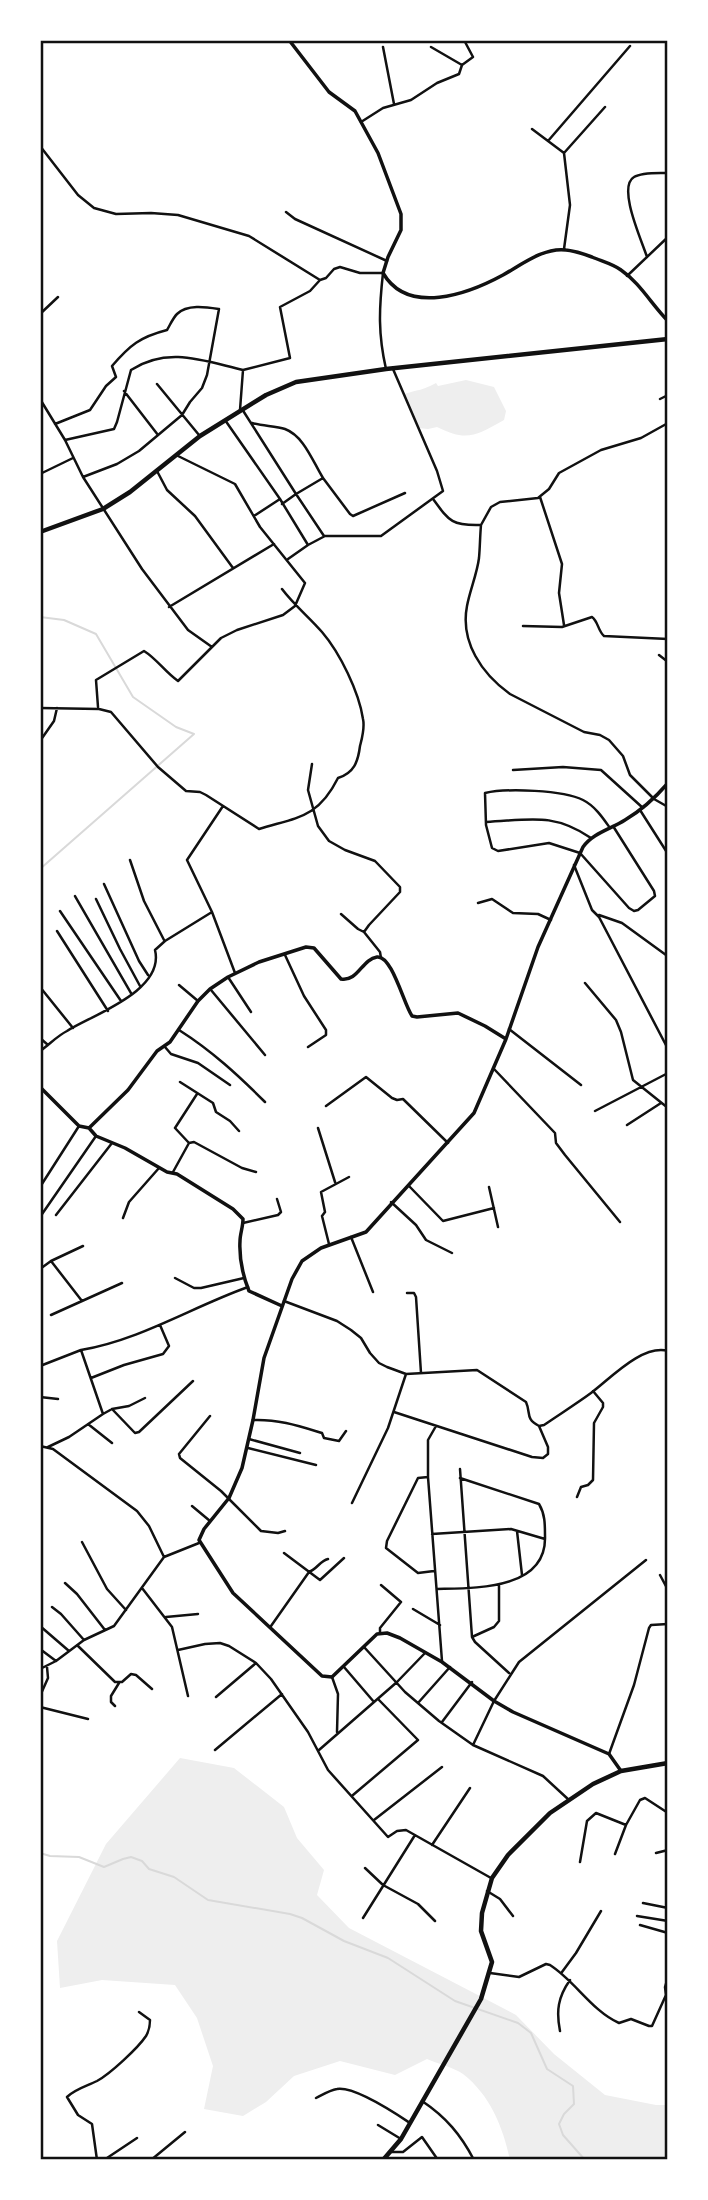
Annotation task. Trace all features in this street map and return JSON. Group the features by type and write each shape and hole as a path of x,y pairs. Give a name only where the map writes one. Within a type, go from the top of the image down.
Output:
{"main road":[{"path":"40,532 103,509 130,492 200,436 267,395 296,382 389,368 668,339"},
{"path":"383,2160 401,2139 481,1999 490,1973 491,1956 483,1938 481,1924 487,1891 492,1878 508,1855 550,1813 593,1784 621,1771 668,1763"}],"street":[{"path":"287,559 324,536 381,536 443,491 437,471 389,368 379,333 383,273 401,230 401,214 378,153 355,111 329,92 289,40"},
{"path":"361,122 375,112 411,100 437,83 459,74 461,65 473,57 464,40"},
{"path":"548,141 630,46"},
{"path":"383,47 394,104"},
{"path":"431,47 461,65"},
{"path":"564,153 605,107"},
{"path":"532,129 564,153 570,205 564,249"},
{"path":"40,146 78,195 96,209 116,214 172,214 249,236 320,279"},
{"path":"647,257 629,203 627,187 636,175 668,173"},
{"path":"286,212 295,219 387,261"},
{"path":"627,275 668,237"},
{"path":"383,273 393,287 410,297 419,299 442,296 480,286 536,257 564,249 607,262 621,270 668,321"},
{"path":"65,440 114,429 131,370 156,358 169,356 243,370 290,358 280,307 310,291 320,279 340,267 360,273 383,273"},
{"path":"40,314 58,297"},
{"path":"55,424 90,410 116,377 112,366 131,344 150,334 167,330 177,313 193,307 219,309 202,388 182,415 139,451 117,464 83,477"},
{"path":"243,370 241,410 324,536"},
{"path":"157,384 200,436"},
{"path":"124,391 158,435"},
{"path":"660,399 668,395"},
{"path":"40,399 83,477 142,569 188,630 212,647"},
{"path":"225,420 280,499 308,545"},
{"path":"252,423 283,429 297,435 323,478 353,516 405,493"},
{"path":"668,423 641,438 601,450 559,473 540,497 500,502 491,507 481,525 479,560 466,608 465,624 473,653 499,687 584,732 610,740 623,756 630,775 654,799 668,807"},
{"path":"99,709 96,680 134,656 144,651 165,673 178,681 221,638 283,615 295,606 305,583 260,527 235,484 176,455"},
{"path":"40,474 73,458"},
{"path":"156,471 167,490 195,516 233,568"},
{"path":"282,504 323,478"},
{"path":"540,497 562,564 559,593 564,626"},
{"path":"254,516 280,499"},
{"path":"433,499 446,517 460,526 481,525"},
{"path":"169,607 274,544"},
{"path":"40,708 99,709 111,712 158,767 186,791 206,794 259,830 309,814 329,795 338,778 347,775 358,763 364,722 357,696 344,667 323,633 282,589"},
{"path":"523,626 564,626 592,617 604,636 668,639"},
{"path":"659,655 668,662"},
{"path":"40,741 54,721 57,708"},
{"path":"312,764 308,790 318,826 329,841 375,861 400,887 400,892 364,932"},
{"path":"513,770 563,766 601,770 641,809 668,854"},
{"path":"381,1585 401,1602 380,1628 380,1633 344,1667 332,1677 322,1676 233,1592 199,1543 201,1534 229,1498 247,1447 262,1368 283,1303 302,1261 329,1244 366,1232 474,1112 506,1039 538,947 580,853 591,838 641,809 668,783"},
{"path":"508,790 563,794 583,800 612,827 654,891 655,896 638,910 629,908 580,853 550,843 498,851 492,848 486,822 485,793 508,790"},
{"path":"223,806 187,860 212,912 235,973"},
{"path":"486,822 550,819 565,823 591,838"},
{"path":"130,860 144,901 164,941"},
{"path":"574,865 592,910 668,1049"},
{"path":"104,884 139,961 149,976"},
{"path":"75,896 132,995"},
{"path":"96,899 140,986"},
{"path":"478,903 492,899 513,913 538,914 551,920"},
{"path":"61,911 121,1002"},
{"path":"40,1051 73,1028 108,1011 132,995 154,970 157,958 155,950 164,941 212,912"},
{"path":"341,914 364,932 380,952 381,958 391,968 412,1016 458,1013 506,1039"},
{"path":"596,914 622,923 666,954 668,961"},
{"path":"57,931 108,1011"},
{"path":"89,1128 128,1090 157,1051 179,1030 198,1000 228,976 306,947 314,948 345,981 371,960 381,958"},
{"path":"284,954 304,996 326,1030 326,1035 308,1047"},
{"path":"228,976 251,1012"},
{"path":"585,983 616,1020 633,1080 668,1108"},
{"path":"179,985 198,1000"},
{"path":"40,987 73,1028"},
{"path":"210,989 265,1055"},
{"path":"509,1029 581,1085"},
{"path":"179,1030 209,1049 265,1102"},
{"path":"40,1038 48,1045"},
{"path":"164,1046 171,1054 190,1059 230,1085"},
{"path":"494,1069 555,1133 556,1143 620,1222"},
{"path":"595,1111 668,1073"},
{"path":"326,1106 366,1077 392,1098 403,1099 448,1144"},
{"path":"180,1082 213,1103 216,1112 239,1131"},
{"path":"40,1087 79,1126 89,1128 96,1136 167,1172 173,1172 233,1209 243,1219 240,1242 244,1278 249,1292 337,1321 362,1338 379,1363 406,1374 477,1370 526,1402 527,1414 534,1424 539,1426 548,1447 548,1454 543,1458 532,1457 394,1412"},
{"path":"189,1143 175,1128 197,1094"},
{"path":"627,1125 661,1103"},
{"path":"40,1187 79,1126"},
{"path":"318,1128 335,1184"},
{"path":"40,1217 96,1136"},
{"path":"56,1215 112,1142"},
{"path":"189,1143 194,1142 242,1168 256,1172"},
{"path":"173,1172 189,1143"},
{"path":"123,1218 129,1202 159,1168"},
{"path":"329,1244 322,1223 321,1216 325,1212 321,1192 349,1177"},
{"path":"408,1185 443,1221 494,1208"},
{"path":"489,1187 498,1227"},
{"path":"243,1223 278,1215 281,1212 277,1199"},
{"path":"391,1202 416,1225 426,1240 452,1253"},
{"path":"351,1237 373,1293"},
{"path":"40,1269 83,1246"},
{"path":"51,1261 82,1301"},
{"path":"176,1278 194,1288 201,1288 244,1278"},
{"path":"51,1315 122,1283"},
{"path":"40,1366 160,1325 248,1287"},
{"path":"407,1293 414,1293 416,1297 421,1374"},
{"path":"91,1378 163,1353 169,1346 160,1325"},
{"path":"81,1350 103,1414"},
{"path":"539,1426 593,1391 627,1364 646,1354 660,1350 668,1352"},
{"path":"352,1503 388,1428 406,1374"},
{"path":"112,1409 135,1433 139,1432 193,1381"},
{"path":"577,1497 581,1487 593,1480 594,1423 603,1403 593,1391"},
{"path":"40,1397 58,1399"},
{"path":"40,1447 48,1447 69,1437 112,1409 129,1406 145,1398"},
{"path":"210,1416 178,1456 229,1498 261,1531 268,1534 285,1531"},
{"path":"253,1420 289,1422 323,1433 324,1438 339,1441 346,1431"},
{"path":"88,1423 111,1443"},
{"path":"436,1426 428,1440 428,1477 442,1661"},
{"path":"249,1439 300,1453"},
{"path":"48,1447 137,1511 149,1526 164,1557"},
{"path":"247,1447 316,1465"},
{"path":"460,1469 472,1637 511,1674"},
{"path":"428,1477 418,1478 386,1548 418,1573 435,1571"},
{"path":"437,1589 499,1585 523,1575 542,1557 545,1539 543,1512 539,1504 460,1478"},
{"path":"192,1506 210,1521"},
{"path":"432,1534 511,1530 545,1539"},
{"path":"517,1531 523,1575"},
{"path":"82,1542 107,1589 126,1610"},
{"path":"40,1669 47,1667 84,1640 114,1626 164,1557 199,1543"},
{"path":"285,1553 320,1580 344,1558"},
{"path":"271,1626 309,1572 328,1559"},
{"path":"472,1745 494,1701 511,1674 529,1653 646,1560"},
{"path":"660,1575 668,1590"},
{"path":"65,1583 105,1630"},
{"path":"472,1637 494,1627 499,1621 499,1585"},
{"path":"142,1588 173,1627 188,1696"},
{"path":"52,1607 84,1640"},
{"path":"413,1609 440,1625"},
{"path":"166,1617 198,1614"},
{"path":"609,1754 634,1685 649,1628 651,1625 668,1624"},
{"path":"40,1626 69,1651"},
{"path":"380,1633 400,1638 442,1661 494,1701 513,1712 609,1754 621,1771"},
{"path":"178,1650 220,1643 256,1663 282,1694 319,1750 328,1770 388,1837 406,1829 492,1878"},
{"path":"77,1646 119,1683"},
{"path":"364,1647 441,1723 472,1745 544,1776 569,1800"},
{"path":"40,1649 56,1661"},
{"path":"319,1750 397,1682 426,1652"},
{"path":"216,1697 256,1663"},
{"path":"40,1696 48,1678 47,1667"},
{"path":"344,1667 374,1702"},
{"path":"418,1703 450,1667"},
{"path":"115,1706 111,1702 111,1696 119,1683 131,1674 152,1689"},
{"path":"332,1677 338,1694 337,1734"},
{"path":"441,1723 472,1682"},
{"path":"215,1750 282,1694"},
{"path":"353,1795 418,1740 378,1699"},
{"path":"40,1707 88,1719"},
{"path":"373,1820 442,1767"},
{"path":"432,1845 470,1788"},
{"path":"615,1854 626,1825 642,1798 668,1813"},
{"path":"580,1862 587,1821 590,1818 600,1813 626,1825"},
{"path":"363,1917 415,1835"},
{"path":"656,1853 668,1850"},
{"path":"365,1868 383,1885 418,1905 435,1921"},
{"path":"487,1891 500,1899 513,1916"},
{"path":"643,1903 668,1908"},
{"path":"562,1972 601,1911"},
{"path":"638,1916 668,1922"},
{"path":"640,1925 668,1933"},
{"path":"490,1973 519,1977 546,1965 562,1972 606,2017 619,2023 631,2019 652,2026 666,1996"},
{"path":"668,1977 665,1987 668,2002"},
{"path":"560,2031 558,2003 570,1980"},
{"path":"97,2160 92,2124 79,2115 67,2097 99,2080 146,2035 149,2020 139,2012"},
{"path":"316,2098 342,2089 365,2097 410,2123"},
{"path":"422,2101 440,2113 459,2133 474,2160"},
{"path":"377,2125 401,2139"},
{"path":"151,2160 185,2132"},
{"path":"390,2152 402,2152 422,2137 438,2160"},
{"path":"104,2160 137,2138"}],"shaded area":[{"path":"466,380 494,387 506,411 504,420 486,430 464,436 437,427 418,428 404,394 436,383 438,386"},
{"path":"180,1758 234,1768 284,1807 297,1838 324,1870 317,1895 349,1928 516,2015 554,2054 605,2095 668,2105 668,2160 510,2160 494,2112 481,2092 463,2074 427,2059 395,2075 340,2061 294,2076 266,2102 243,2116 204,2109 213,2066 197,2018 175,1985 102,1980 60,1988 57,1941 106,1844"}],"waterway":[{"path":"40,617 64,620 96,634 133,697 176,727 194,734 40,869"},
{"path":"40,1853 79,1857 104,1867 131,1857 142,1861 149,1869 174,1877 208,1900 302,1918 344,1941 388,1958 455,2001 518,2023 531,2033 547,2069 573,2086 574,2104 559,2124 563,2135 585,2160"}]}
